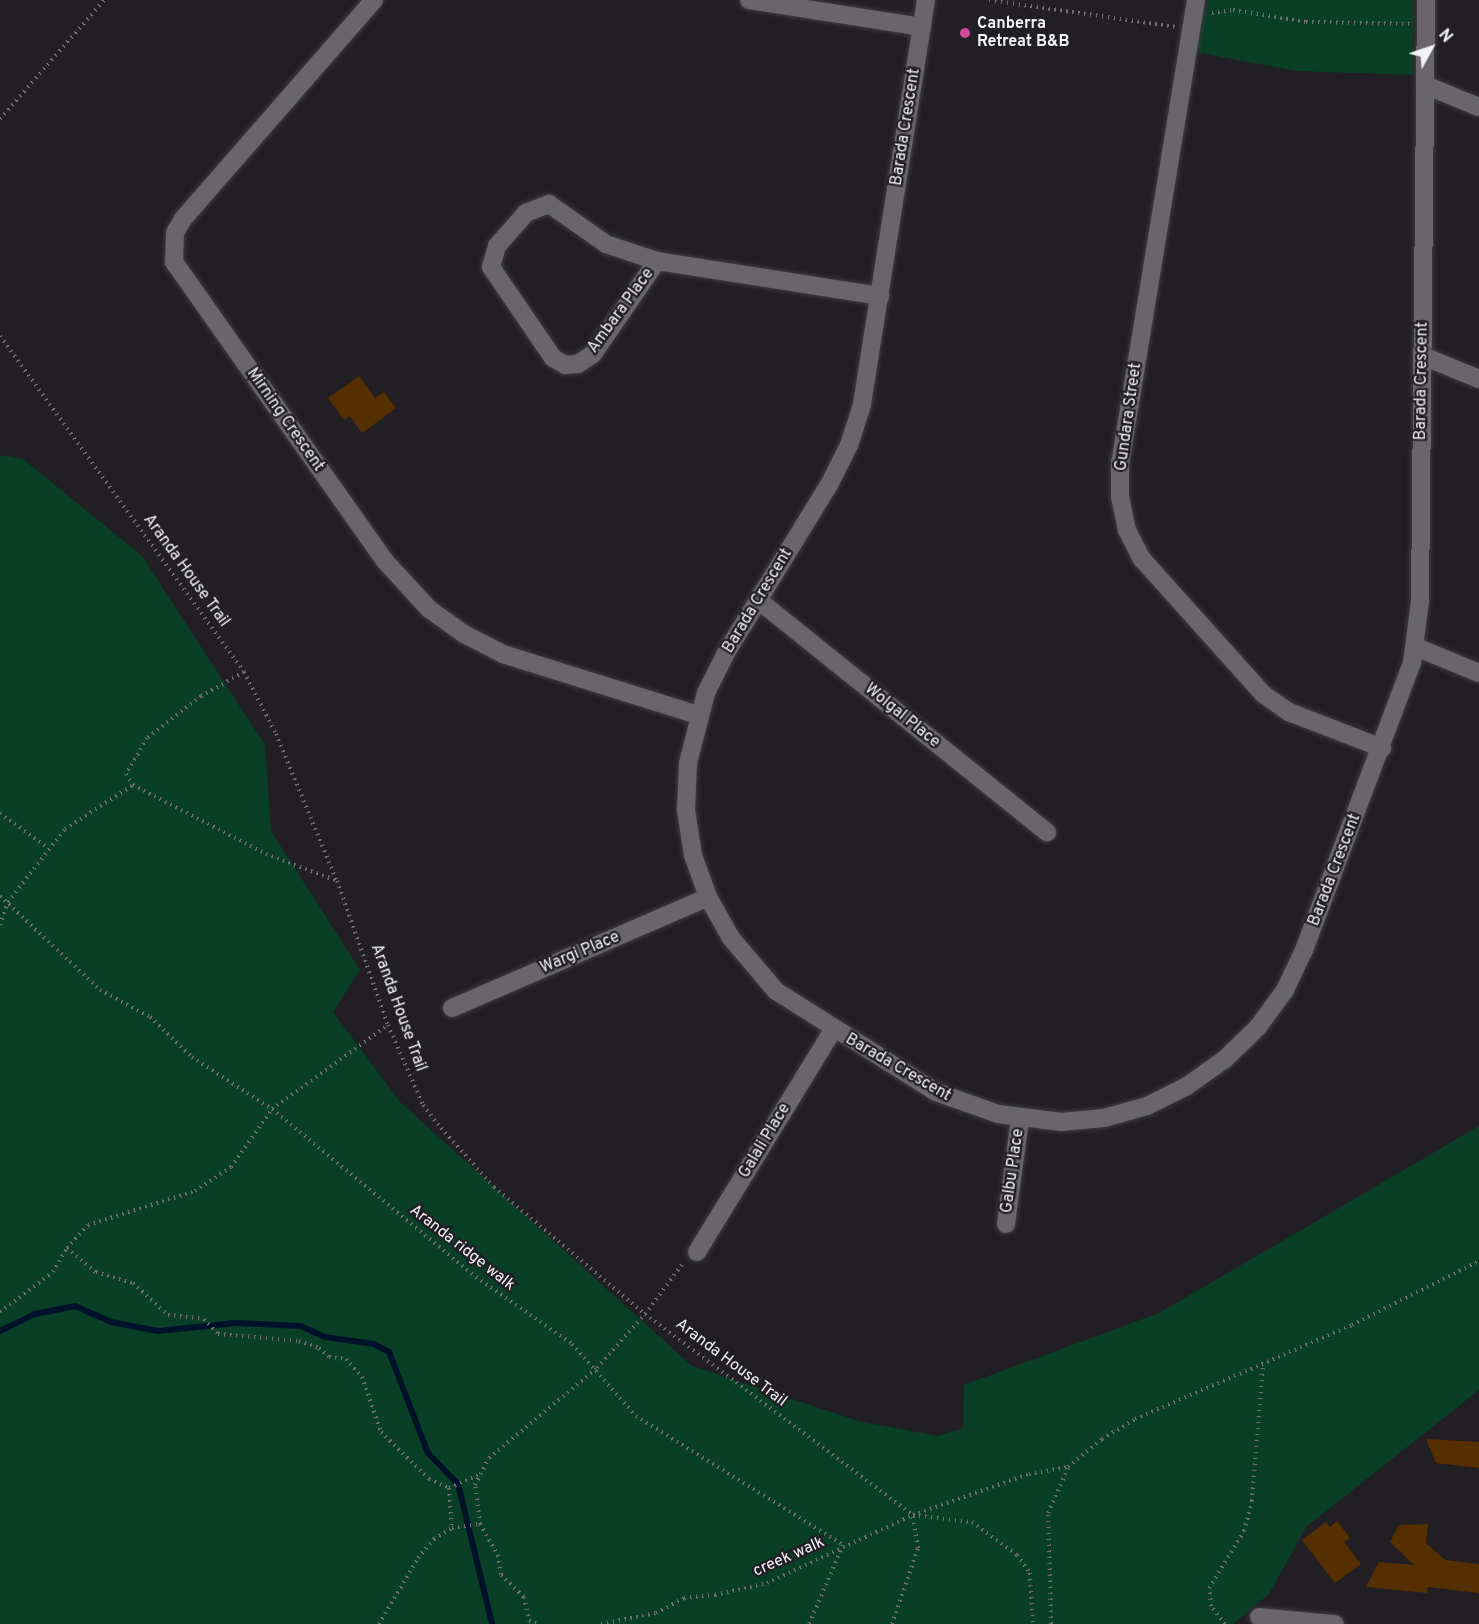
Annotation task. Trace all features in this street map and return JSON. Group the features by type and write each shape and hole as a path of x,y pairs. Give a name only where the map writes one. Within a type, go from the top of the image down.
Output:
{"street":[{"name":"Mirning Crescent","path":"374,0 183,219 175,233 174,262 385,561 429,609 464,634 503,654 698,715"},
{"path":"749,0 922,27"},
{"name":"Barada Crescent","path":"926,0 862,405 849,445 726,653 698,715 688,763 686,810 693,855 708,897 731,938 759,974 832,1030 936,1092 1020,1119 1061,1122 1104,1118 1147,1106 1197,1080 1225,1059 1258,1027 1285,990 1304,950 1382,748 1416,647 1420,601 1425,85 1415,25 1426,0"},
{"name":"Gundara Street","path":"1196,0 1120,462 1120,497 1127,530 1142,559 1263,694 1289,712 1382,748"},
{"path":"1425,85 1479,107"},
{"name":"Ambara Place","path":"657,261 593,354 578,364 565,365 553,358 491,267 497,246 526,213 549,204 606,244 657,261 880,296"},
{"path":"1423,356 1479,379"},
{"name":"Wolgal Place","path":"758,600 1047,832"},
{"path":"1416,647 1479,673"},
{"name":"Wargi Place","path":"452,1008 708,897"},
{"name":"Galali Place","path":"697,1252 832,1030"},
{"name":"Galbu Place","path":"1006,1224 1020,1119"},
{"path":"1259,1617 1335,1624"}],"path":[{"path":"0,118 104,0"},
{"path":"989,0 1190,29 1203,14 1233,10 1306,22 1415,25"},
{"name":"Aranda House Trail","path":"0,336 243,672 276,734 337,881 388,1025 423,1105 494,1187 645,1314 913,1515"},
{"path":"243,672 201,696 147,738 126,774 133,784 266,854 337,881"},
{"path":"0,925 8,902 47,847 65,829 133,784"},
{"path":"0,813 47,847"},
{"name":"Aranda ridge walk","path":"0,896 100,990 150,1017 192,1057 272,1109 410,1224 429,1235 476,1277 572,1344 597,1368 636,1416 843,1545"},
{"path":"0,1312 39,1286 53,1272 67,1248 88,1226 195,1191 231,1167 272,1109 388,1025"},
{"path":"67,1248 96,1272 134,1283 168,1315 204,1319 218,1334 299,1341 319,1348 329,1357 346,1359 362,1377 381,1432 429,1479 449,1488 478,1475"},
{"path":"540,1624 529,1621 524,1597 501,1575 498,1555 480,1524 475,1485 478,1475 504,1443 529,1428 597,1368 645,1314 677,1268 697,1252"},
{"path":"1051,1624 1048,1514 1068,1467 1102,1439 1135,1419 1263,1364 1479,1262"},
{"path":"1225,1624 1211,1606 1209,1587 1244,1531 1252,1501 1251,1480 1264,1382 1263,1364"},
{"name":"creek walk","path":"601,1624 656,1613 684,1598 715,1595 767,1583 843,1545 913,1515 1029,1474 1068,1467"},
{"path":"449,1488 452,1528"},
{"path":"892,1624 918,1548 913,1515 972,1522 1017,1555 1030,1573 1032,1624"},
{"path":"379,1624 418,1558 434,1539 452,1528 480,1524"},
{"path":"809,1624 843,1545"}],"green space":[{"path":"1208,0 1414,0 1413,75 1296,71 1195,52"},
{"path":"0,455 23,459 142,556 265,745 271,831 360,970 333,1012 400,1102 692,1366 858,1421 938,1436 963,1428 964,1385 1159,1313 1479,1126 1479,1390 1306,1527 1269,1594 1233,1624 0,1624"}],"building":[{"path":"359,376 375,398 384,392 396,408 362,433 350,416 344,420 328,398"},
{"path":"1426,1439 1479,1442 1479,1468 1436,1463"},
{"path":"1337,1521 1350,1538 1344,1542 1361,1564 1335,1583 1302,1540 1326,1522 1330,1527"},
{"path":"1428,1524 1426,1543 1445,1560 1479,1564 1479,1593 1428,1587 1427,1593 1366,1587 1379,1562 1414,1565 1390,1542 1399,1525"}],"waterway":[{"path":"0,1331 35,1314 75,1306 111,1322 158,1331 236,1323 301,1326 325,1337 374,1344 389,1352 428,1453 458,1484 492,1624"}],"place":[{"name":"Canberra Retreat B&B","path":"965,33"}]}
